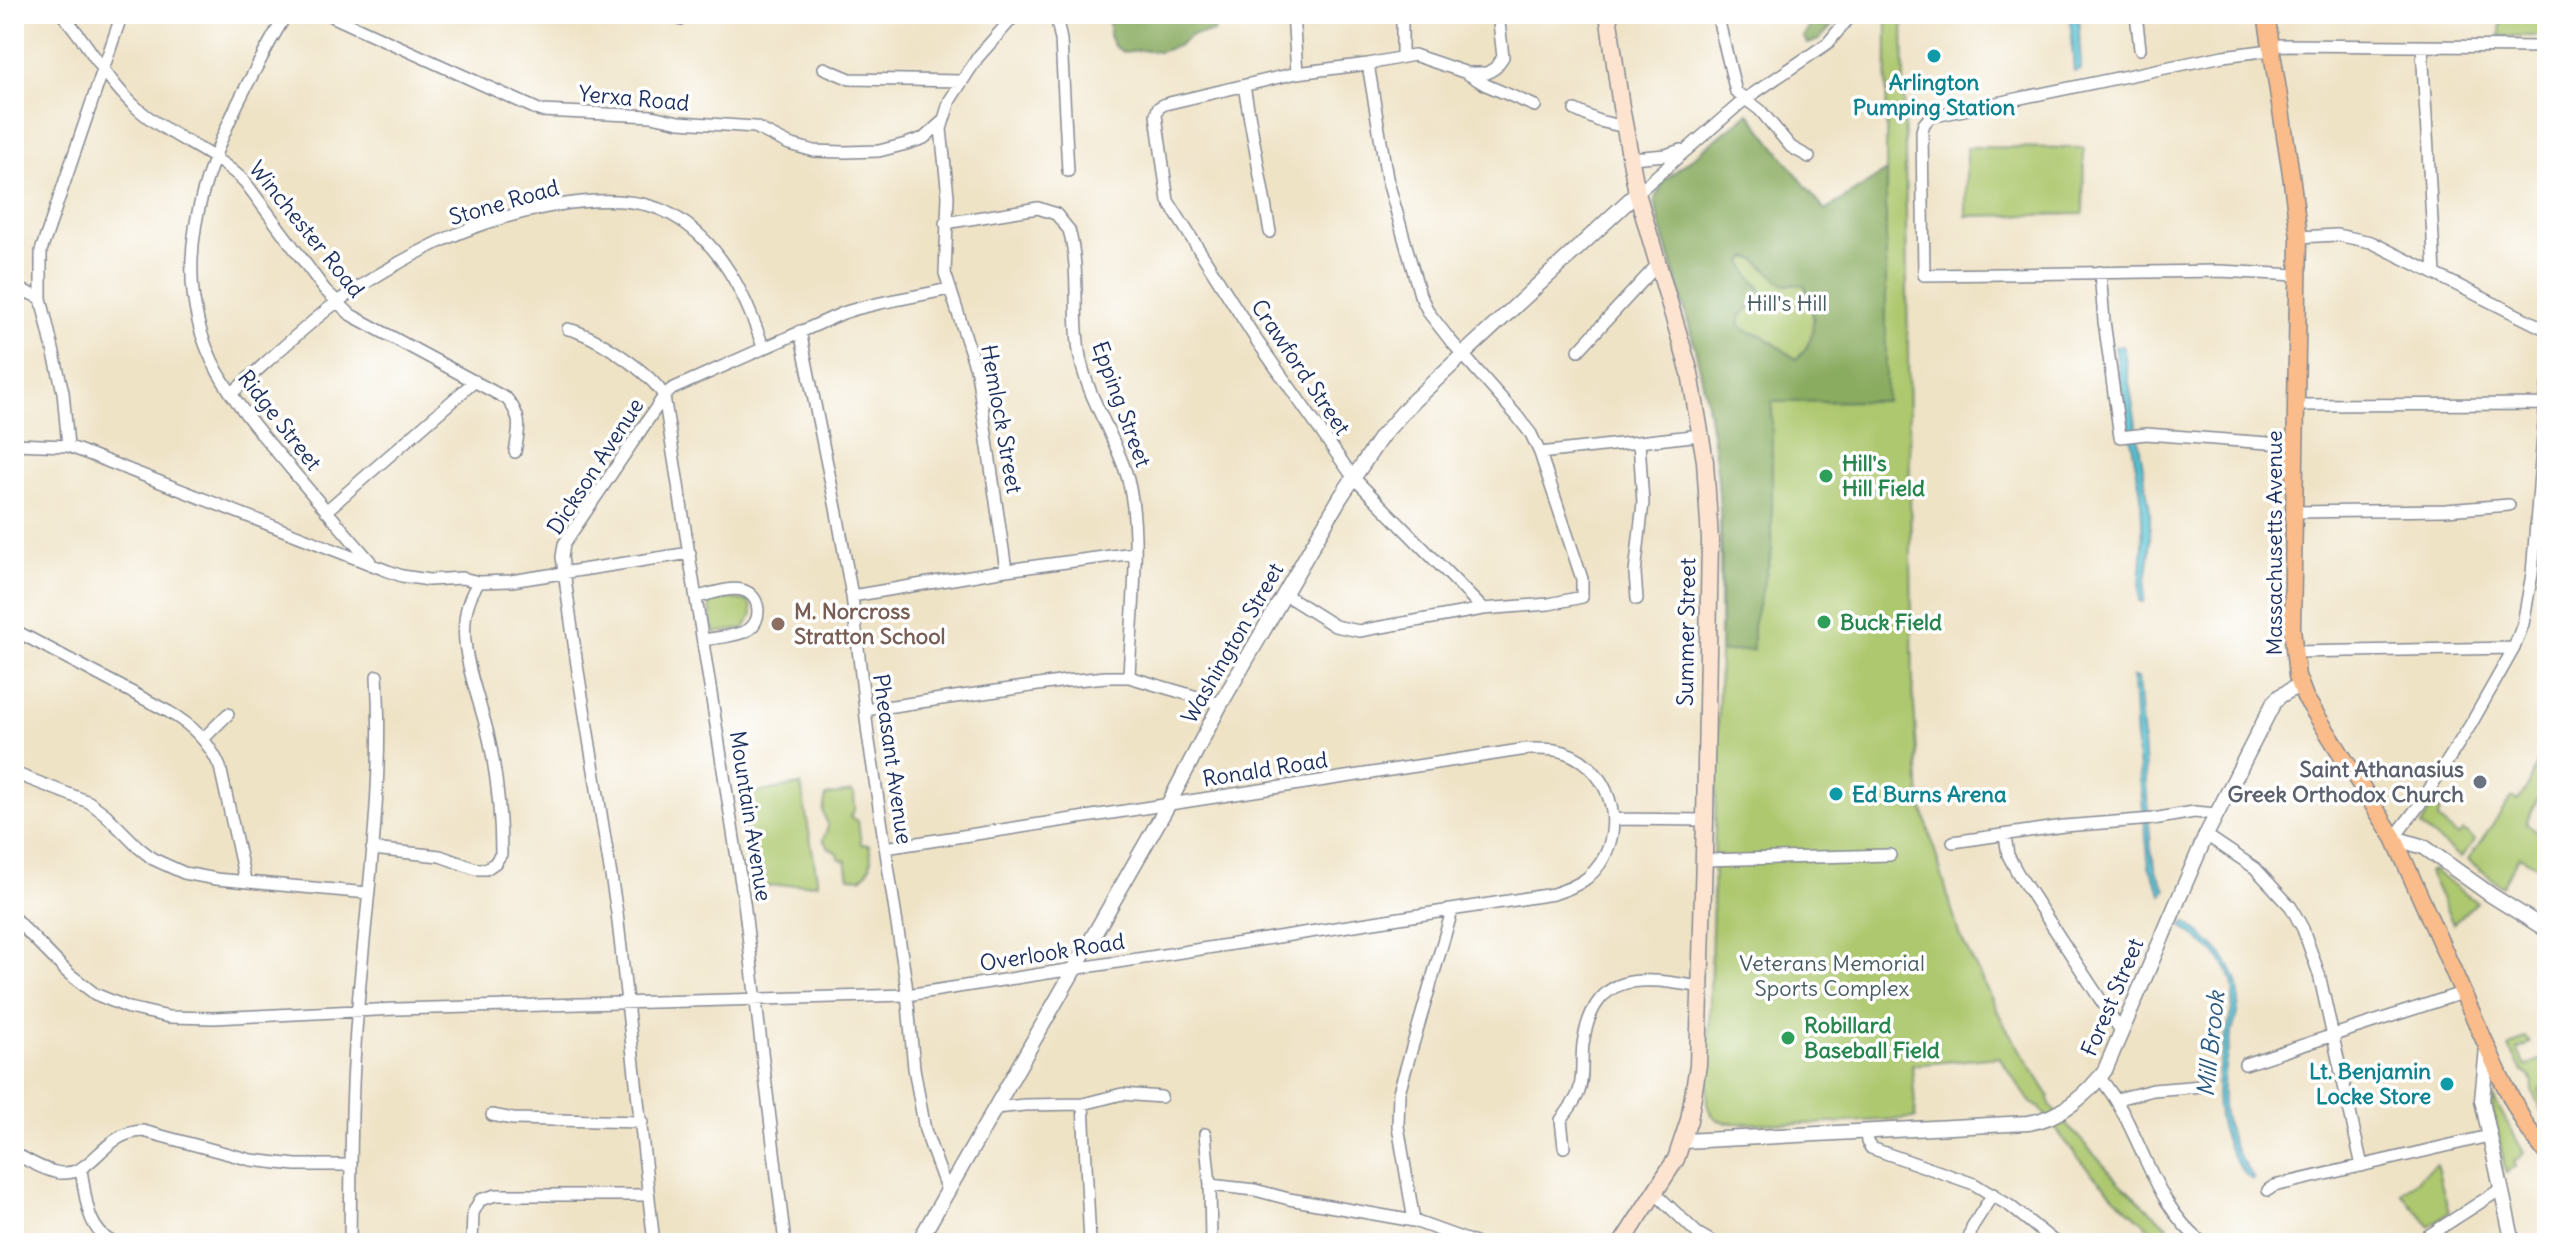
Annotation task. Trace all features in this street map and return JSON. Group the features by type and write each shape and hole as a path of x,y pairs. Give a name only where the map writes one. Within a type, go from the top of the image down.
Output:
{"main road":[{"name":"Summer Street","path":"1608,14 1637,193 1690,373 1707,485 1710,540 1698,1065 1684,1141 1656,1194 1622,1243"},
{"name":"Massachusetts Avenue","path":"2266,14 2299,237 2292,628 2299,685 2313,714 2394,838 2487,1048 2526,1126 2547,1154"}],"street":[{"name":"Winchester Road","path":"62,14 115,86 140,111 232,169 245,182 337,303 368,326 507,399 516,410 519,427 515,452"},
{"path":"68,446 63,392 41,298 41,251 122,14"},
{"name":"Ridge Street","path":"287,14 213,157 202,193 192,247 196,319 205,345 231,394 261,434 373,565"},
{"name":"Yerxa Road","path":"327,14 541,111 652,116 679,122 755,127 789,144 814,151 844,152 879,151 906,144 924,138 944,120"},
{"name":"Hemlock Street","path":"1006,570 977,372 945,273 948,196 941,129 950,100 962,81 978,57 1016,14"},
{"path":"1052,14 1057,21 1061,40 1068,171"},
{"path":"1293,14 1297,73"},
{"path":"1402,14 1402,57"},
{"path":"1467,73 1487,73 1501,62 1503,50 1498,14"},
{"path":"1717,14 1733,84 1744,100 1760,110 1791,147 1809,157"},
{"name":"Washington Street","path":"918,1243 1168,805 1284,594 1353,477 1395,421 1637,193 1744,100 1828,43 1852,14"},
{"path":"2136,14 2140,49"},
{"path":"2422,47 2435,273"},
{"path":"2299,275 2219,271 1924,275 1924,124 1930,117 2271,48 2547,47"},
{"path":"1270,232 1244,86 1297,73 1414,55 1467,73 1486,85 1535,106"},
{"path":"1284,594 1335,626 1359,631 1483,609 1549,604 1582,597 1582,579 1540,453 1525,425 1462,355 1429,313 1417,289 1387,178 1368,64"},
{"path":"824,68 850,79 962,81"},
{"name":"Crawford Street","path":"1244,86 1165,104 1157,109 1165,189 1172,207 1257,341 1353,477 1483,609"},
{"path":"1575,110 1595,120 1625,127"},
{"name":"Washington Street","path":"1631,158 1666,155 1689,147"},
{"name":"Stone Road","path":"231,394 337,303 393,266 439,241 491,222 593,200 641,204 672,215 708,244 739,288 763,347"},
{"name":"Epping Street","path":"945,223 1038,208 1056,214 1070,234 1079,354 1126,475 1133,509 1129,677"},
{"path":"2299,237 2354,237 2382,247 2547,329"},
{"path":"1579,350 1658,264"},
{"path":"2100,272 2120,437 2140,434 2295,445"},
{"path":"14,287 41,298"},
{"name":"Dickson Avenue","path":"654,1243 617,913 564,572 564,544 664,396 763,347 861,306 948,289"},
{"path":"568,329 593,338 658,385 664,396"},
{"name":"Pheasant Avenue","path":"800,331 852,596 865,710 907,995 914,1068 925,1130 947,1191"},
{"path":"326,511 475,381"},
{"path":"2547,386 2541,545 2514,648 2471,724 2420,804 2394,838 2424,847 2547,930"},
{"name":"Mountain Avenue","path":"664,396 744,902 785,1243"},
{"path":"2296,405 2546,404"},
{"path":"1540,453 1701,435"},
{"path":"1637,599 1635,573 1643,503 1639,442"},
{"path":"14,444 68,446 415,579 511,581 690,553"},
{"path":"2294,512 2446,510 2509,505"},
{"path":"852,596 1006,570 1134,553"},
{"path":"372,849 440,856 476,869 486,869 501,854 493,758 466,648 467,602 479,582"},
{"path":"698,597 740,589 750,594 758,607 759,617 752,627 704,640"},
{"path":"14,630 169,712 187,723 203,739 213,752 223,777 245,880"},
{"path":"2294,652 2514,648"},
{"path":"350,1243 351,1105 372,849 379,717 377,676"},
{"path":"865,710 1086,678 1129,677 1221,704"},
{"name":"Forest Street","path":"1684,1141 2040,1122 2078,1099 2100,1078 2110,1059 2206,835 2275,701 2299,685"},
{"path":"203,739 228,714"},
{"name":"Ronald Road","path":"885,848 1527,749 1565,752 1581,761 1597,776 1611,803 1615,819"},
{"path":"14,773 89,802 138,847 169,867 200,877 368,893"},
{"path":"1953,842 2064,826 2199,812 2217,814"},
{"path":"1615,819 1705,820"},
{"name":"Overlook Road","path":"14,918 68,973 95,994 129,1008 169,1017 907,995 1553,894 1587,878 1598,866 1612,836 1615,819"},
{"path":"2206,835 2255,868 2296,915 2314,957 2362,1166"},
{"path":"2005,836 2008,855 2017,872 2121,1031"},
{"path":"1704,860 1890,855"},
{"path":"1414,1221 1398,1126 1399,1092 1452,911"},
{"path":"1564,1147 1561,1120 1580,1091 1588,1019 1599,1000 1615,986 1629,981 1647,980 1701,987"},
{"path":"2245,1064 2462,993"},
{"path":"2487,1048 2482,1100 2513,1243"},
{"path":"2100,1078 2117,1099 2165,1199 2184,1227 2203,1243"},
{"path":"2117,1099 2153,1090 2202,1086"},
{"path":"995,1108 1083,1104 1122,1094 1161,1097"},
{"path":"1083,1104 1090,1243"},
{"path":"492,1115 513,1119 642,1122"},
{"path":"14,1153 55,1172 68,1173 81,1170 117,1137 129,1131 143,1131 251,1160 296,1165 351,1165"},
{"path":"1866,1131 1867,1142 1874,1150 1953,1175 1993,1194 2056,1243"},
{"path":"1205,1134 1211,1243"},
{"path":"2268,1190 2274,1186 2489,1136"},
{"path":"81,1170 90,1218 97,1230 114,1243"},
{"path":"1210,1185 1255,1190 1414,1221 1475,1243"},
{"path":"2417,1243 2501,1189"},
{"path":"1656,1194 1697,1233 1714,1243"},
{"path":"1968,1243 1972,1227 1993,1194"},
{"path":"472,1243 473,1213 480,1200 496,1195 647,1195"}],"green space":[{"path":"1109,14 1214,14 1216,21 1214,32 1192,35 1177,46 1159,52 1123,52 1114,46 1109,36"},
{"path":"1817,14 1843,14 1819,40 1808,44 1803,37"},
{"name":"Veterans Memorial Sports Complex","path":"1887,14 1903,14 1913,689 1920,799 1959,934 2005,1026 2049,1096 2051,1107 2121,1184 2186,1243 2166,1243 2117,1199 2082,1163 2039,1107 2031,1103 1999,1057 1912,1065 1916,1118 1813,1124 1727,1123 1714,1117 1707,1104 1720,652 1720,503 1702,372 1655,199 1665,180 1749,113 1825,211 1886,171"},
{"path":"2501,14 2547,14 2547,36 2500,36"},
{"name":"Hill's Hill","path":"1749,113 1825,211 1886,171 1886,401 1772,402 1772,551 1753,626 1753,650 1720,652 1719,486 1700,369 1658,217 1655,199 1665,180","holes":["1748,257 1756,260 1783,284 1805,286 1813,325 1808,344 1796,359 1762,335 1740,326 1742,315 1766,298 1743,261"]},
{"path":"1966,147 2084,148 2083,214 1966,216"},
{"path":"725,598 747,601 752,616 743,629 714,633 709,601"},
{"path":"2541,753 2547,756 2547,780 2526,823 2547,838 2547,862 2543,869 2519,856 2502,886 2468,860 2512,797 2518,801 2529,785"},
{"path":"801,785 818,883 756,887 741,795"},
{"path":"854,794 855,809 850,817 858,821 861,844 869,845 871,855 870,867 861,878 849,877 846,861 840,859 823,840 828,827 823,811 826,796"},
{"path":"2434,802 2440,807 2438,820 2458,836 2463,831 2475,840 2461,858 2421,827"},
{"path":"2433,870 2476,902 2453,924 2429,872"},
{"path":"2526,1037 2530,1043 2517,1050 2526,1066 2547,1059 2547,1086 2539,1090 2547,1107 2541,1110 2532,1091 2530,1076 2522,1071 2509,1047"},
{"path":"2493,1097 2524,1153 2514,1162 2516,1166 2506,1173 2492,1106"},
{"path":"2436,1164 2449,1212 2429,1226 2401,1193"}],"water":[{"path":"2070,14 2078,14 2081,70 2074,72"},
{"path":"2123,346 2150,511 2150,551 2143,602 2139,601 2143,547 2141,494 2115,347"},
{"path":"2133,677 2138,678 2151,850 2156,871 2166,890 2162,895 2149,866"},
{"path":"2186,922 2221,953 2231,968 2239,991 2224,1072 2223,1108 2232,1143 2253,1180 2243,1172 2231,1152 2219,1114 2218,1074 2232,1011 2230,975 2221,960 2182,926"}],"place":[{"name":"Arlington Pumping Station","path":"1934,56"},
{"name":"Hill's Hill Field","path":"1826,476"},
{"name":"Buck Field","path":"1824,622"},
{"name":"M. Norcross Stratton School","path":"778,624"},
{"name":"Saint Athanasius Greek Orthodox Church","path":"2480,782"},
{"name":"Ed Burns Arena","path":"1836,794"},
{"name":"Robillard Baseball Field","path":"1788,1038"},
{"name":"Lt. Benjamin Locke Store","path":"2447,1084"}],"water label":[{"name":"Mill Brook","path":"2210,1044"}]}
